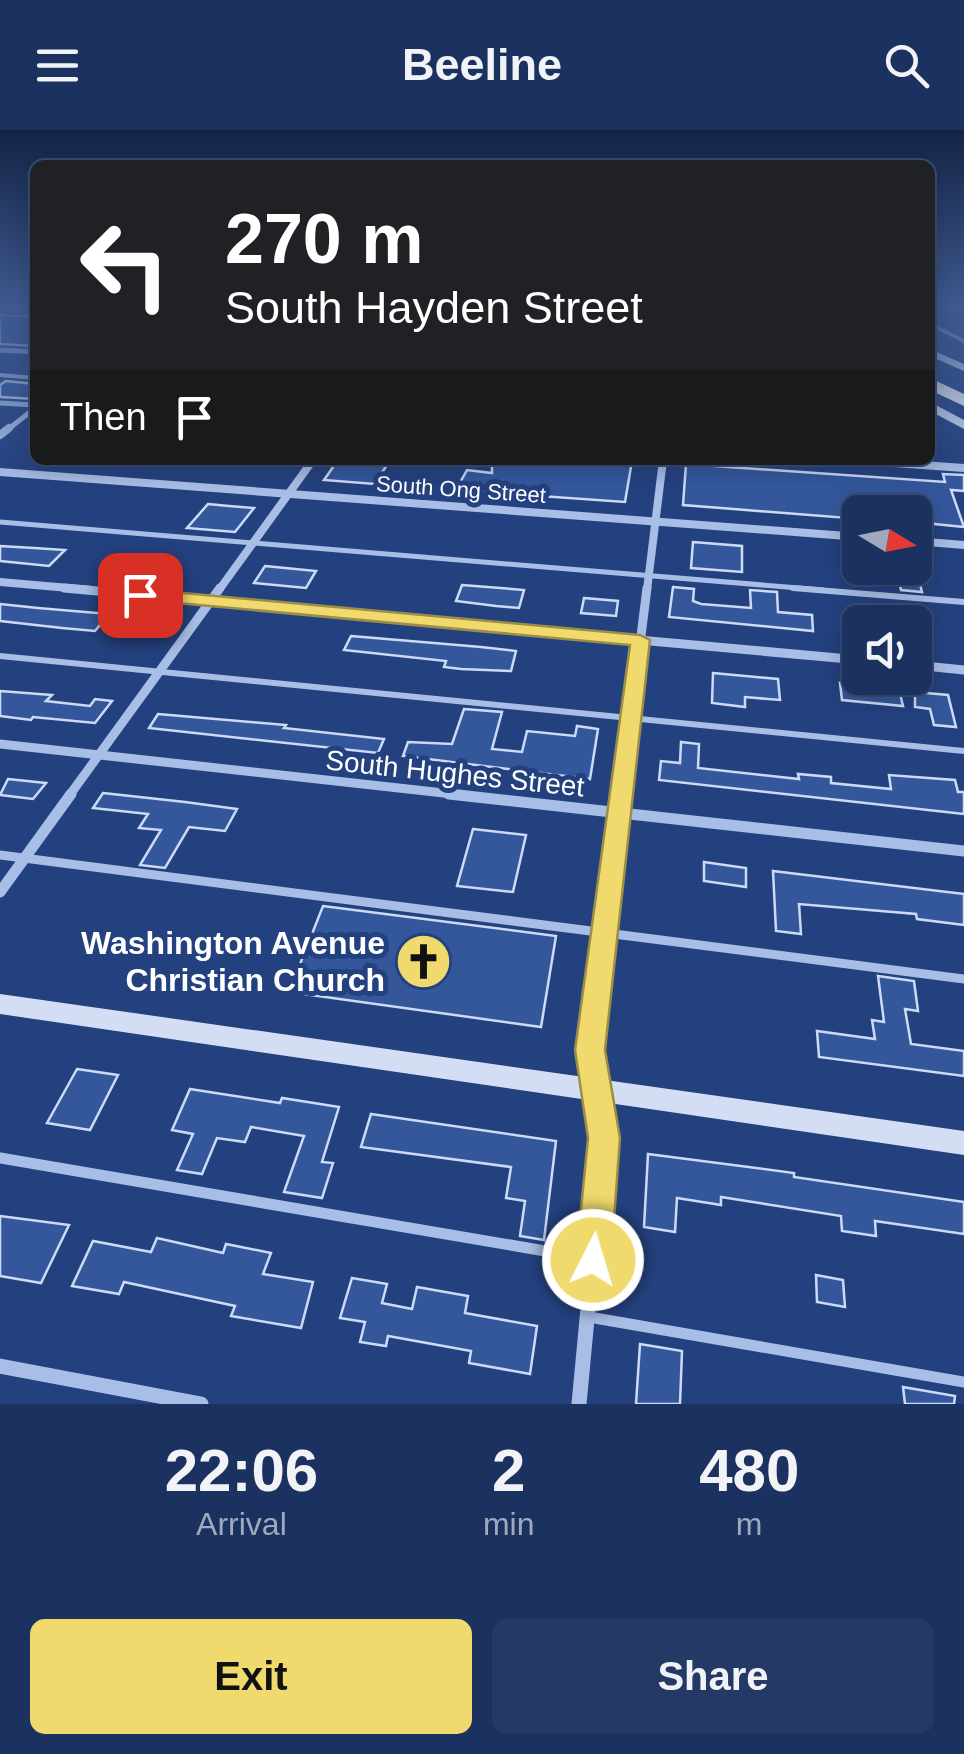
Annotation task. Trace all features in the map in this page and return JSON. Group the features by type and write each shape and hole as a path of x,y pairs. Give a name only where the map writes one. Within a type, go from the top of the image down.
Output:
{"highway":[{"path":"935,367 964,388"},
{"path":"935,368 964,401"}],"main road":[{"path":"935,366 964,370"},
{"path":"935,409 964,425"},
{"path":"0,1004 596,1093 964,1143"}],"street":[{"path":"0,403 30,406"},
{"path":"2,431 30,411"},
{"path":"0,892 309,465"},
{"path":"579,1404 604,1138 590,1050 662,465"},
{"path":"922,465 964,468"},
{"name":"South Ong Street","path":"0,472 842,536"},
{"path":"932,542 964,545"},
{"path":"0,582 842,658"},
{"path":"932,667 964,670"},
{"name":"South Hughes Street","path":"0,744 964,851"},
{"path":"0,1366 201,1404"}],"lane":[{"path":"0,376 30,378"},
{"path":"0,522 964,602"},
{"path":"0,656 964,752"},
{"path":"0,855 964,979"},
{"path":"0,1158 593,1260"},
{"path":"588,1317 964,1382"}],"building":[{"path":"6,381 30,383 30,399 0,397 0,385"},
{"path":"334,465 387,465 375,484 324,480"},
{"path":"492,465 631,465 625,502 456,490 467,470 492,473"},
{"path":"686,465 945,482 943,474 964,475 964,491 951,490 964,527 932,524 932,495 842,495 842,518 683,505"},
{"path":"208,504 254,508 235,532 187,528"},
{"path":"693,542 742,546 742,572 691,568"},
{"path":"0,546 65,550 49,566 0,561"},
{"path":"265,566 316,571 306,588 254,583"},
{"path":"462,585 524,590 519,608 456,601"},
{"path":"900,585 920,585 922,592 901,590"},
{"path":"673,587 694,589 693,601 701,604 751,608 750,590 777,592 778,612 812,615 813,631 669,617"},
{"path":"584,598 618,601 616,616 581,613"},
{"path":"0,604 109,614 95,631 62,628 0,621"},
{"path":"351,636 516,651 511,671 461,669 444,667 446,661 344,650"},
{"path":"713,673 778,679 780,700 745,697 745,707 712,703"},
{"path":"840,683 842,695 900,695 903,706 842,700"},
{"path":"0,691 52,695 46,701 90,706 95,699 112,701 95,723 33,717 31,720 0,716"},
{"path":"915,695 948,695 956,727 934,725 930,709 915,707"},
{"path":"464,709 502,712 492,749 522,752 527,731 575,736 577,726 598,729 590,779 403,756 408,742 452,744"},
{"path":"158,714 286,725 284,728 384,739 378,753 149,728"},
{"path":"681,742 699,744 698,768 799,779 798,774 831,777 831,783 891,789 889,775 955,780 958,792 964,792 964,814 659,780 661,761 680,763"},
{"path":"8,779 46,783 33,799 0,795"},
{"path":"103,793 237,809 225,831 189,827 165,868 140,865 161,830 139,828 148,814 93,808"},
{"path":"473,829 526,835 513,892 457,886"},
{"path":"704,862 746,868 746,887 704,881"},
{"path":"773,871 964,894 964,925 917,919 916,914 799,904 801,934 776,931"},
{"path":"323,906 556,936 541,1027 289,992"},
{"path":"878,976 914,981 918,1011 905,1009 911,1044 964,1051 964,1076 819,1057 817,1031 875,1039 872,1020 884,1022"},
{"path":"77,1069 118,1075 90,1130 47,1123"},
{"path":"190,1089 280,1103 282,1098 339,1107 322,1162 333,1163 322,1198 284,1192 304,1136 251,1127 245,1142 217,1138 202,1174 177,1170 193,1134 172,1130"},
{"path":"371,1114 556,1141 544,1240 520,1236 525,1201 506,1198 511,1167 361,1147"},
{"path":"648,1154 794,1173 794,1177 964,1202 964,1234 875,1221 876,1236 842,1231 841,1216 721,1197 721,1205 677,1198 675,1232 644,1227"},
{"path":"0,1216 69,1225 41,1283 0,1276"},
{"path":"157,1238 223,1253 226,1244 271,1253 263,1274 313,1282 301,1328 231,1316 235,1306 124,1282 119,1294 72,1286 93,1241 151,1252"},
{"path":"816,1275 843,1280 845,1307 817,1302"},
{"path":"352,1278 387,1284 382,1303 412,1309 417,1287 468,1296 465,1313 537,1326 530,1374 469,1363 471,1351 388,1336 386,1346 360,1342 365,1322 340,1318"},
{"path":"640,1344 682,1351 680,1404 636,1404"},
{"path":"903,1387 955,1396 954,1404 905,1404"}],"place":[{"name":"Washington Avenue Christian Church","path":"424,961"}],"route":[{"path":"140,595 640,640 590,1050 604,1138 593,1260"}]}
